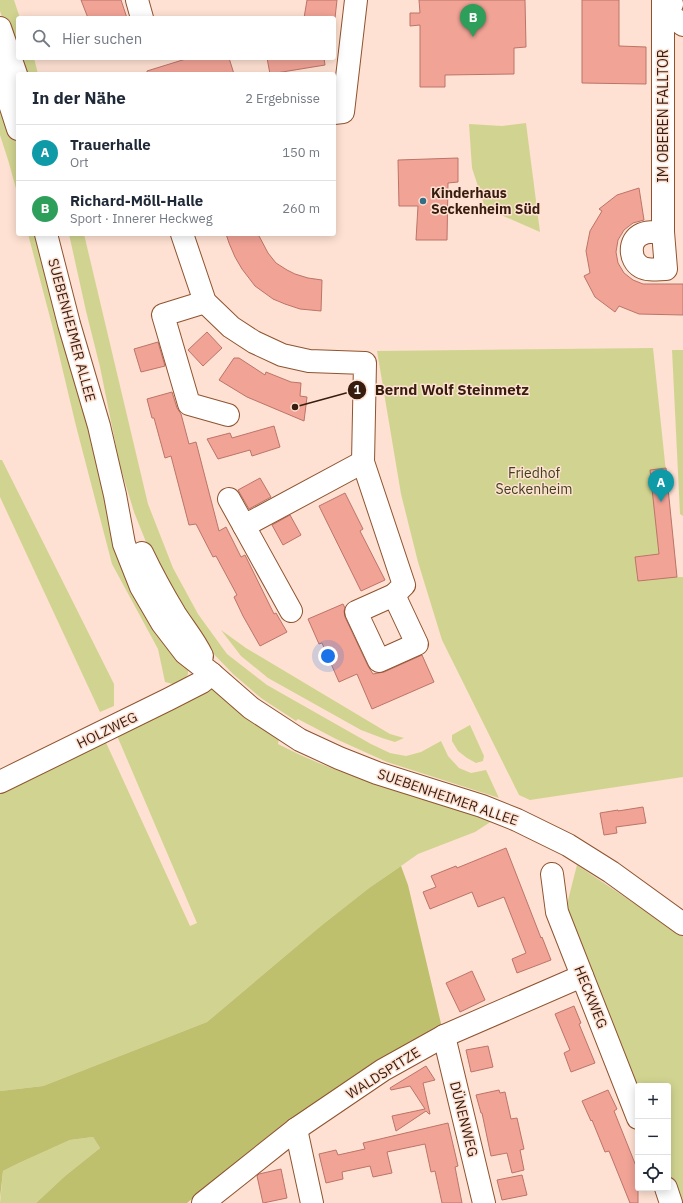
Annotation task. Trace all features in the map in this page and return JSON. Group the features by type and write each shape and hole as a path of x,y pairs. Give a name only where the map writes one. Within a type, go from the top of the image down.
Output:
{"street":[{"path":"137,0 141,16"},
{"path":"339,112 340,79 356,0"},
{"path":"668,3 683,25"},
{"name":"IM OBEREN FALLTOR","path":"663,232 668,3"},
{"path":"0,28 16,74"},
{"path":"0,73 16,123"},
{"name":"SUEBENHEIMER ALLEE","path":"47,236 69,324 99,426 115,496 155,580 175,615 197,645 212,674 251,708 300,740 377,774 482,806 517,820 568,845 605,868 683,924"},
{"name":"SUEBENHEIMER ALLEE","path":"62,236 87,341 99,426"},
{"path":"183,236 205,302 231,327 254,342 282,355 309,361 365,362 363,462 404,585 394,595"},
{"path":"205,302 163,315 189,404 228,415"},
{"path":"244,526 363,462"},
{"path":"229,499 291,611"},
{"name":"HOLZWEG","path":"0,782 169,699 202,682 212,674"},
{"name":"HECKWEG","path":"552,874 556,912 635,1110"},
{"name":"WALDSPITZE","path":"203,1203 296,1129 383,1070 444,1036 582,976"},
{"name":"DÜNENWEG","path":"444,1036 484,1203"},
{"path":"296,1129 312,1203"},
{"path":"667,1191 671,1203"}],"green space":[{"path":"0,0 14,0 19,16 16,16 16,59 0,11"},
{"path":"16,60 34,60 38,72 20,72"},
{"path":"0,88 16,141 16,189 9,163 0,135"},
{"path":"526,123 540,232 485,208 472,168 469,124 502,126"},
{"path":"29,236 42,236 104,486 188,662 188,674 184,682 173,684 165,682 158,649 112,564 76,426"},
{"path":"69,236 84,236 148,504 173,568 198,614 227,654 267,685 371,744 390,753 406,756 421,752 441,741 448,756 459,768 471,773 486,770 499,798 387,762 336,739 298,719 296,721 261,698 233,674 208,648 186,614 150,552 134,512 120,466 100,367"},
{"name":"Friedhof Seckenheim","path":"653,348 677,577 683,577 683,777 530,800 519,795 442,640 418,562 401,494 377,351"},
{"path":"672,350 683,350 683,516 680,514"},
{"path":"0,460 2,460 114,684 114,706 100,712 0,497"},
{"path":"221,630 246,648 390,734 404,738 395,742 361,730 268,678 241,656"},
{"path":"211,688 279,739 278,744 303,756 383,787 492,821 475,832 418,854 369,888 322,925 207,1022 43,1086 0,1091 0,785 103,736 190,926 197,923 115,731"},
{"path":"470,725 484,756 483,761 476,763 458,751 452,741 452,735"},
{"path":"577,865 683,936 683,1203 680,1203 671,1180 671,1083 635,1083 635,1087 566,908"},
{"path":"401,866 408,885 444,1036 379,1073 289,1119 187,1203 36,1203 65,1176 100,1148 93,1137 70,1140 3,1171 0,1198 0,1091 43,1086 207,1022 322,925 369,888"},
{"path":"93,1137 100,1148 65,1176 36,1203 0,1203 3,1171 70,1140"}],"building":[{"path":"81,0 121,0 126,16 87,16"},
{"path":"307,0 337,0 335,16 304,16"},
{"path":"419,0 525,0 526,47 514,48 514,74 445,75 445,87 420,87 420,25 410,26 410,13 420,13"},
{"path":"582,0 619,0 619,46 646,47 646,84 582,83"},
{"path":"183,60 230,60 233,72 147,72"},
{"path":"267,60 324,60 325,65 282,72 270,72"},
{"name":"Kinderhaus Seckenheim Süd","path":"458,158 458,182 448,183 447,240 416,240 418,206 399,206 398,160"},
{"path":"639,188 644,220 633,223 624,230 618,240 616,252 618,263 624,273 633,280 643,284 683,284 683,315 639,314 619,306 615,312 595,297 584,276 590,273 586,251 590,231 602,211 599,209 617,195"},
{"path":"227,236 259,236 268,253 276,263 295,274 322,280 321,311 300,309 285,304 273,299 255,286 242,269"},
{"path":"207,332 222,348 203,366 188,350"},
{"path":"158,342 165,366 141,372 134,349"},
{"path":"234,358 239,358 265,375 266,372 291,382 301,383 300,396 307,397 304,421 247,397 219,380"},
{"path":"172,392 177,408 181,414 189,444 196,442 219,531 226,527 241,557 245,555 274,614 276,613 287,632 260,646 243,616 234,597 237,595 216,556 213,557 196,524 189,525 171,456 165,458 147,399"},
{"path":"274,426 280,447 252,456 250,450 218,459 207,439 230,433 232,438"},
{"path":"666,468 677,577 638,581 635,557 659,554 650,470"},
{"path":"260,478 271,497 249,509 238,490"},
{"path":"345,493 363,529 360,531 385,580 361,591 319,506"},
{"path":"290,515 301,535 283,545 272,525"},
{"path":"343,604 345,608 345,617 373,674 384,672 422,655 434,682 372,709 357,674 339,682 322,643 319,644 308,619"},
{"path":"643,807 646,823 616,827 617,833 604,835 600,813"},
{"path":"506,848 551,960 517,973 512,959 526,953 504,897 478,907 472,892 430,909 423,892 436,887 431,876 456,866 457,868"},
{"path":"472,971 485,1000 460,1012 446,983"},
{"path":"574,1006 581,1023 579,1024 595,1063 571,1072 564,1053 570,1050 555,1014"},
{"path":"488,1046 493,1067 471,1072 466,1050"},
{"path":"426,1066 435,1080 423,1083 430,1114 426,1111 396,1131 392,1116 425,1109 410,1086 391,1090 390,1088"},
{"path":"499,1090 500,1093 505,1092 511,1119 517,1118 524,1149 520,1150 524,1170 512,1173 507,1153 491,1156 482,1113 476,1095"},
{"path":"608,1090 617,1109 614,1111 635,1164 635,1191 638,1191 638,1203 630,1203 609,1151 605,1152 592,1120 591,1121 582,1101"},
{"path":"448,1123 458,1166 455,1167 462,1203 442,1203 435,1171 431,1172 425,1144 387,1152 392,1173 373,1177 370,1166 342,1172 343,1179 326,1183 319,1154 336,1150 338,1155 365,1149 363,1143"},
{"path":"281,1169 287,1198 263,1203 257,1176 259,1174"},
{"path":"522,1175 527,1195 502,1200 497,1180"}],"place":[{"name":"Richard-Möll-Halle","path":"473,37"},
{"name":"Kinderhaus Seckenheim Süd","path":"423,201"},
{"name":"Bernd Wolf Steinmetz","path":"295,407"},
{"name":"Trauerhalle","path":"661,502"}]}
